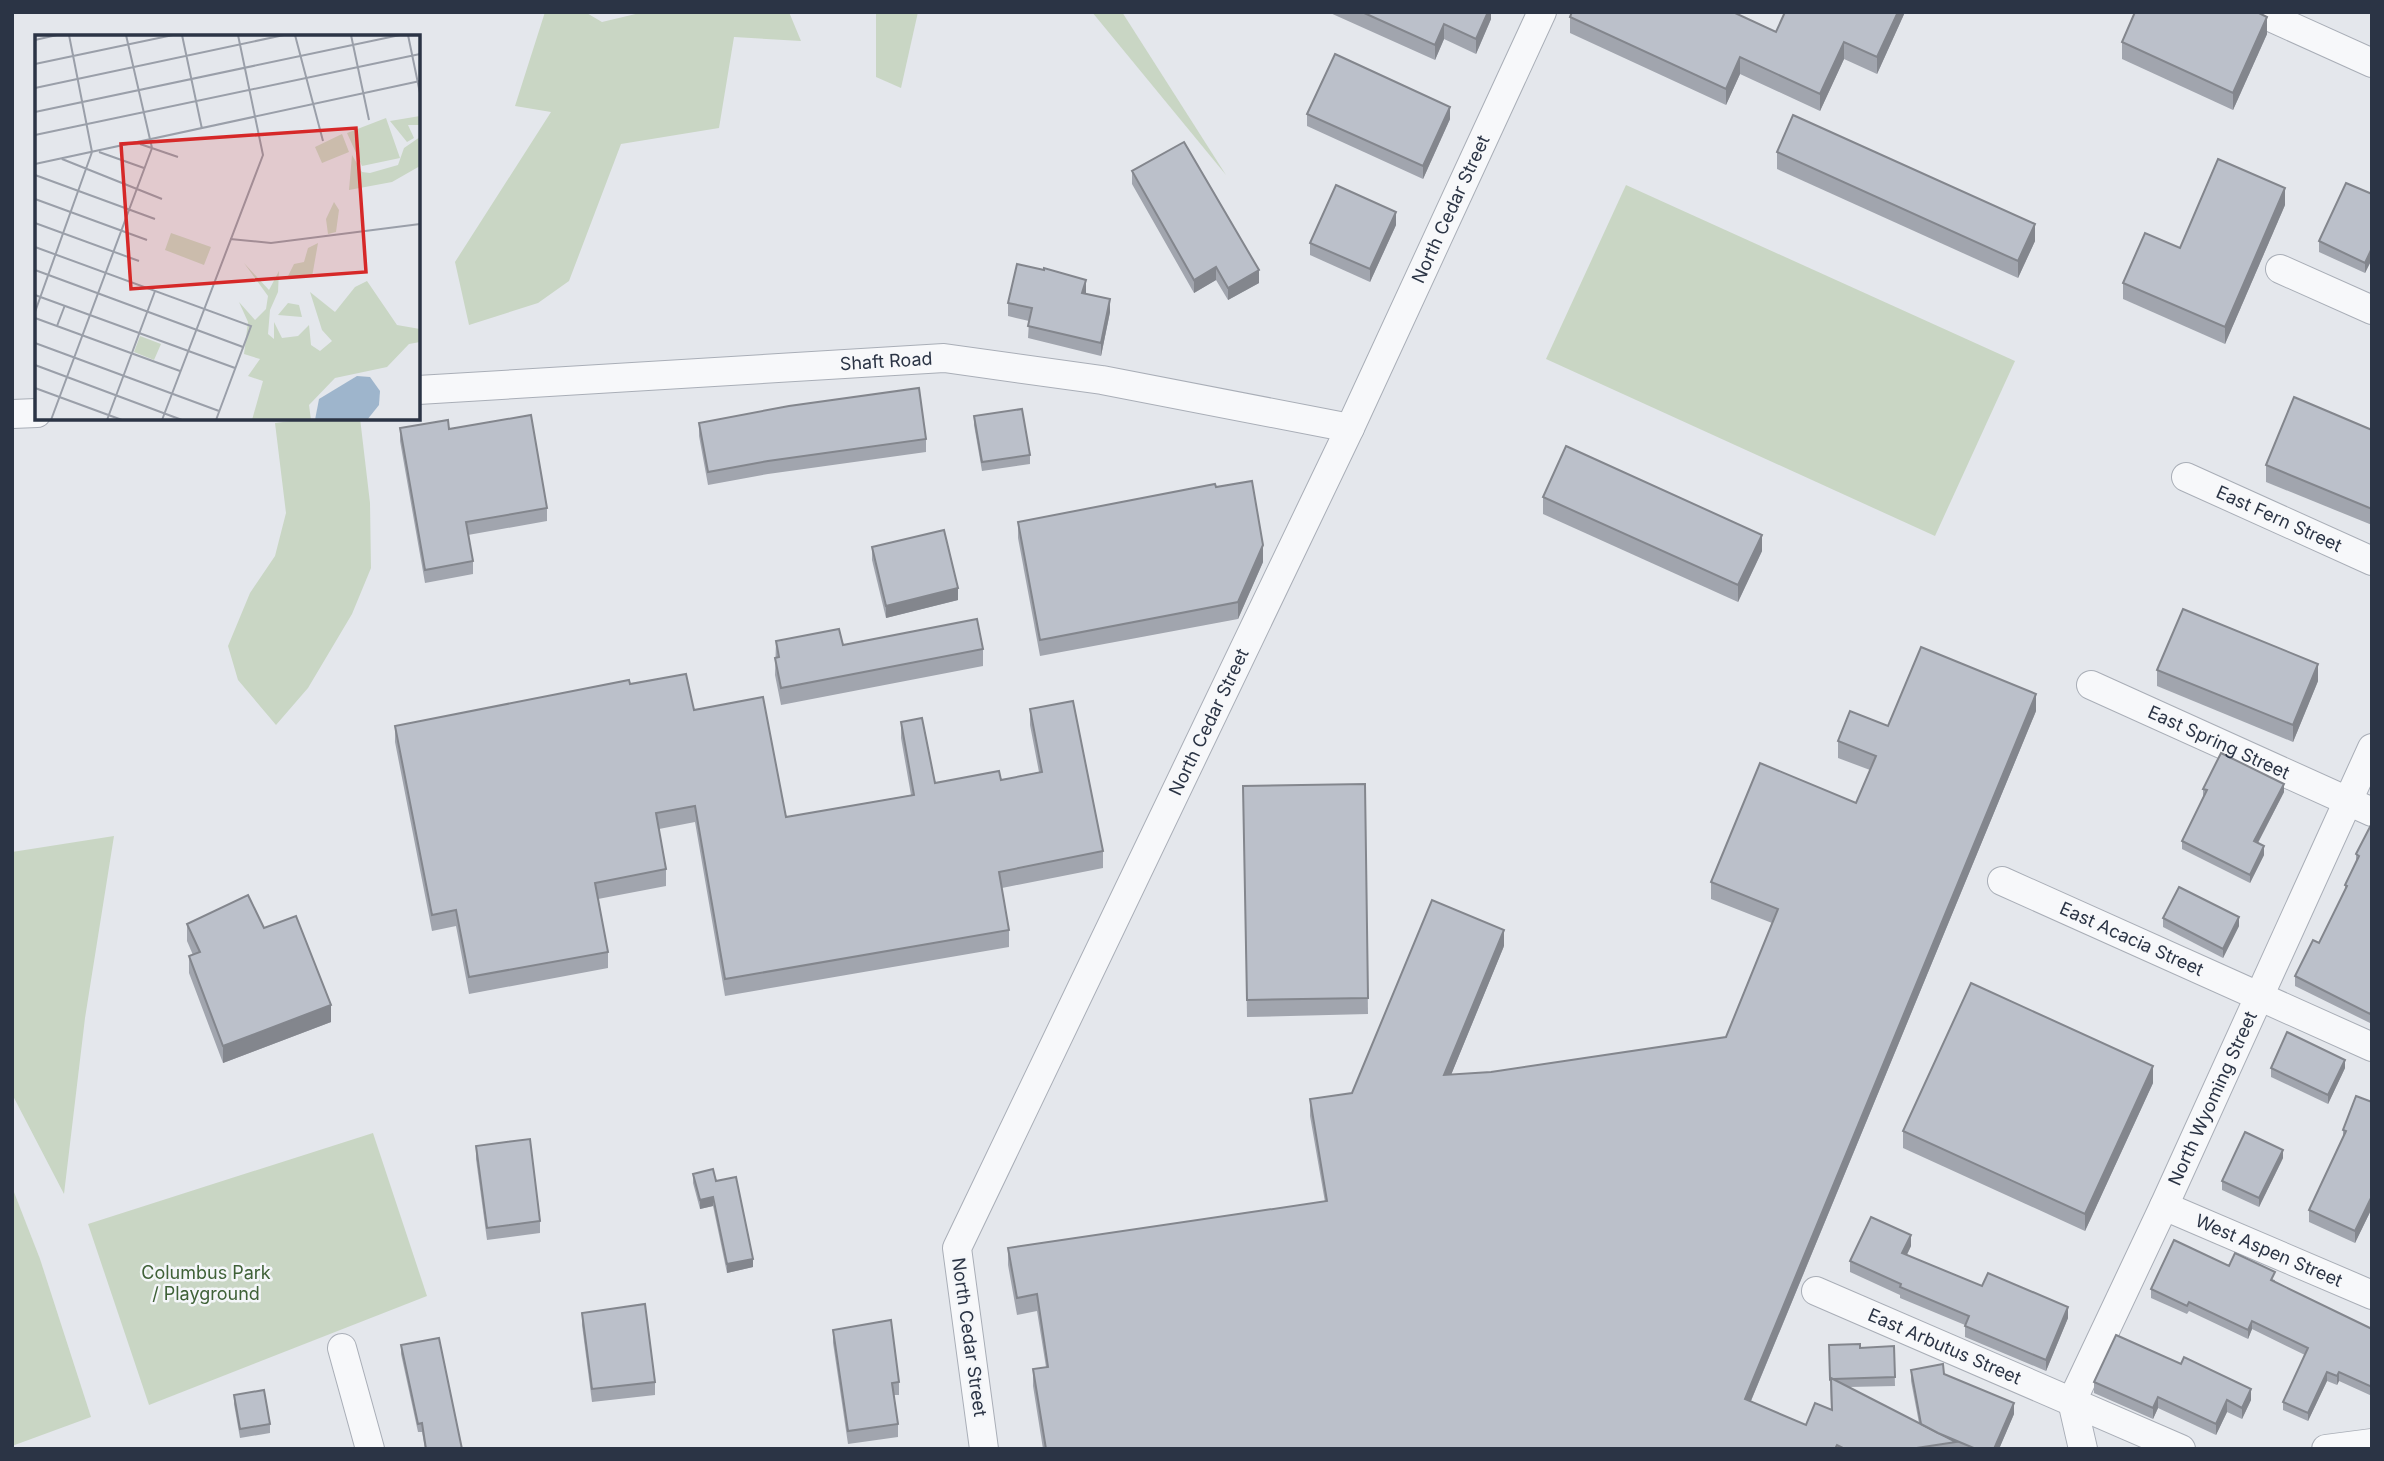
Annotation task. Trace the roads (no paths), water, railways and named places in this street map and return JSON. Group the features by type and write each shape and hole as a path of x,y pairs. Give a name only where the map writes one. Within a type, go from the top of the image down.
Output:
{"street":[{"name":"North Cedar Street","path":"984,1449 957,1248 1350,428 1542,12"},
{"path":"2259,12 2372,63"},
{"path":"2280,269 2372,310"},
{"name":"Shaft Road","path":"420,390 943,358 1102,380 1350,428"},
{"path":"12,414 35,413"},
{"name":"East Fern Street","path":"2186,477 2372,561"},
{"name":"East Spring Street","path":"2091,685 2360,806"},
{"name":"North Wyoming Street","path":"2072,1401 2259,996 2360,806 2372,748"},
{"name":"East Acacia Street","path":"2002,881 2372,1048"},
{"name":"West Aspen Street","path":"2164,1206 2372,1295"},
{"name":"East Arbutus Street","path":"1816,1292 2181,1449"},
{"path":"342,1348 370,1449"},
{"path":"2072,1401 2083,1449"},
{"path":"2326,1449 2372,1443"}],"park label":[{"name":"Columbus Park / Playground","path":"206,1283"}]}
